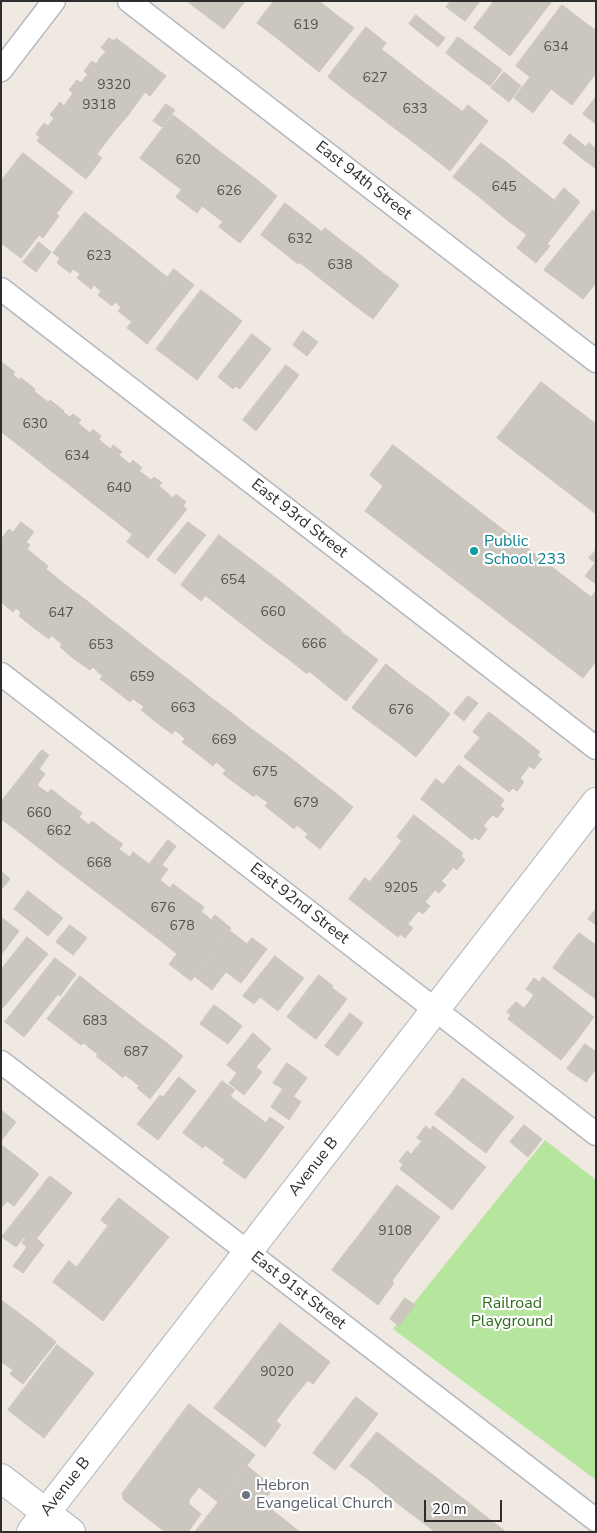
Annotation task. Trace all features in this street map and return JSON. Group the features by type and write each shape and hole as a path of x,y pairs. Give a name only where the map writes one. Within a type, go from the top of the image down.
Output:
{"street":[{"path":"1,70 54,1"},
{"name":"East 94th Street","path":"130,1 596,361"},
{"name":"East 93rd Street","path":"1,289 596,748"},
{"name":"East 92nd Street","path":"1,674 596,1134"},
{"name":"Avenue B","path":"38,1522 596,802"},
{"name":"East 91st Street","path":"1,1062 596,1520"},
{"path":"1,1478 38,1522 71,1532"}],"green space":[{"name":"Railroad Playground","path":"545,1140 596,1180 596,1480 393,1329"}],"building":[{"path":"187,1 245,1 224,29"},
{"path":"274,1 308,1 278,39 257,23"},
{"path":"308,1 319,1 334,13 299,56 278,39"},
{"path":"451,1 480,1 465,21 446,7"},
{"path":"494,1 523,1 492,42 474,28"},
{"path":"523,1 552,1 510,56 492,42"},
{"path":"562,5 595,30 533,113 514,98 530,77 516,66"},
{"path":"334,13 354,28 319,72 299,56"},
{"path":"416,15 431,27 424,36 409,24"},
{"path":"366,27 386,43 348,93 328,77"},
{"path":"431,27 445,38 438,47 424,36"},
{"path":"595,30 596,73 572,105 551,89"},
{"path":"458,37 481,54 469,71 446,53"},
{"path":"109,38 114,41 116,38 166,76 150,96 100,58 106,51 101,48"},
{"path":"381,49 402,65 368,108 348,93"},
{"path":"481,54 502,70 490,86 469,71"},
{"path":"100,58 145,92 129,114 84,79 88,74 84,71 92,61 96,64"},
{"path":"402,65 422,81 389,124 368,108"},
{"path":"504,72 521,86 509,102 491,88"},
{"path":"84,79 129,114 113,133 69,99 73,93 69,90 77,80 81,83"},
{"path":"422,81 442,96 409,139 389,124"},
{"path":"442,96 463,112 430,155 409,139"},
{"path":"596,97 596,124 583,114"},
{"path":"69,99 113,133 97,154 53,120 54,118 50,115 60,102 64,106"},
{"path":"166,104 175,110 162,127 153,121"},
{"path":"468,105 488,121 450,171 430,155"},
{"path":"173,115 195,132 162,175 140,158"},
{"path":"53,120 102,158 86,179 37,141 40,137 36,134 44,123 48,126"},
{"path":"195,132 215,148 182,190 162,175"},
{"path":"570,134 586,147 579,156 563,143"},
{"path":"481,143 505,161 478,196 453,177"},
{"path":"589,143 596,149 596,169 579,156"},
{"path":"215,148 235,163 197,213 176,197"},
{"path":"23,153 73,192 56,214 6,175"},
{"path":"505,161 530,181 502,216 478,196"},
{"path":"235,163 256,179 223,222 202,206"},
{"path":"6,175 59,216 43,238 1,205 1,181"},
{"path":"256,179 277,196 240,243 219,227"},
{"path":"530,181 554,200 527,235 502,216"},
{"path":"564,188 580,202 547,244 550,246 536,263 517,248"},
{"path":"285,203 303,217 278,248 261,235"},
{"path":"1,205 39,235 21,258 1,243"},
{"path":"593,210 596,213 596,243 563,284 544,270"},
{"path":"85,212 105,228 70,273 57,263 60,258 53,253"},
{"path":"303,217 322,232 298,264 278,248"},
{"path":"105,228 126,244 91,289 77,278 80,274 73,269"},
{"path":"325,228 343,242 317,276 299,262"},
{"path":"39,242 51,252 36,272 23,262"},
{"path":"343,242 362,256 336,291 317,276"},
{"path":"596,243 596,283 583,299 563,284"},
{"path":"126,244 147,261 112,306 98,295 101,291 94,285"},
{"path":"362,256 380,271 354,305 336,291"},
{"path":"147,261 167,277 132,322 118,311 121,307 115,302"},
{"path":"174,269 194,285 147,344 127,328"},
{"path":"380,271 399,285 373,319 354,305"},
{"path":"201,290 221,305 176,364 156,349"},
{"path":"221,305 242,321 197,380 176,364"},
{"path":"303,331 318,342 307,356 293,345"},
{"path":"252,334 271,349 240,389 235,386 233,389 218,377"},
{"path":"1,362 15,372 13,375 19,380 1,403"},
{"path":"286,365 299,375 256,431 243,420"},
{"path":"21,378 35,389 34,391 40,396 8,437 1,432 1,403"},
{"name":"Public School 233","path":"541,382 596,424 596,514 497,438"},
{"path":"40,396 48,402 50,400 64,411 30,454 8,437"},
{"path":"63,412 70,417 73,414 81,420 78,423 84,428 51,471 30,454"},
{"path":"84,428 90,433 93,429 101,436 99,439 104,444 71,486 51,471"},
{"path":"104,444 111,449 113,445 122,452 119,455 125,460 92,503 71,486"},
{"name":"Public School 233","path":"393,445 591,597 596,591 596,661 583,678 365,511 383,486 370,475"},
{"path":"125,460 130,464 133,460 142,468 139,471 146,476 113,519 92,503"},
{"path":"146,476 151,480 154,477 162,483 159,486 166,492 133,535 113,519"},
{"path":"166,492 173,498 176,494 186,502 183,506 187,509 148,558 127,542"},
{"path":"21,522 34,532 26,542 30,545 1,582 1,539 9,529 13,532"},
{"path":"188,522 206,535 175,574 157,560"},
{"path":"219,535 240,551 201,601 181,585"},
{"path":"27,549 48,566 13,612 1,602 1,582"},
{"name":"Public School 233","path":"596,550 596,584 585,576 595,563 589,558"},
{"path":"240,551 260,566 225,611 205,595"},
{"path":"260,566 281,582 246,627 225,611"},
{"path":"46,569 67,586 34,628 19,616 21,612 16,608"},
{"path":"281,582 301,598 266,643 246,627"},
{"path":"67,586 87,601 57,640 51,635 49,639 34,628"},
{"path":"301,598 321,614 287,658 266,643"},
{"path":"87,601 107,617 74,659 60,647 62,644 57,640"},
{"path":"321,614 341,630 307,674 287,658"},
{"path":"107,617 128,633 98,672 93,667 90,670 74,659"},
{"path":"340,631 359,645 327,686 309,671"},
{"path":"128,633 148,649 116,691 100,679 103,676 98,672"},
{"path":"359,645 378,660 346,701 327,686"},
{"path":"148,649 169,665 139,703 133,699 130,702 116,691"},
{"path":"386,664 407,681 373,724 352,708"},
{"path":"169,665 189,680 156,722 141,710 144,707 139,703"},
{"path":"189,680 210,697 181,735 175,730 172,734 156,722"},
{"path":"407,681 429,697 396,741 373,724"},
{"path":"468,696 478,703 464,721 454,713"},
{"path":"210,697 230,712 198,754 182,742 185,739 181,735"},
{"path":"429,697 450,714 416,757 396,741"},
{"path":"230,712 250,728 221,766 216,762 213,766 198,754"},
{"path":"489,712 540,752 537,756 542,759 534,769 529,766 524,773 473,732"},
{"path":"250,728 272,744 239,786 223,774 226,770 221,766"},
{"path":"480,738 524,773 520,778 524,782 517,791 513,788 509,792 464,757"},
{"path":"272,744 292,759 261,798 256,794 254,797 239,786"},
{"path":"42,750 49,755 39,769 45,774 37,785 42,789 12,827 1,819 1,802"},
{"path":"292,759 312,775 279,817 265,806 268,802 261,798"},
{"path":"459,765 504,800 500,806 504,809 497,818 493,815 488,820 443,785"},
{"path":"312,775 333,791 303,830 297,825 294,829 279,817"},
{"path":"436,779 488,820 483,826 487,829 479,840 475,837 472,840 421,799"},
{"path":"42,789 48,793 51,789 66,801 34,844 12,827"},
{"path":"333,791 353,807 320,849 305,837 308,834 303,830"},
{"path":"66,801 82,813 79,817 84,821 54,860 34,844"},
{"path":"414,815 463,853 461,856 465,860 457,870 453,867 447,875 397,837"},
{"path":"84,821 89,825 92,821 107,833 74,875 54,860"},
{"path":"107,833 123,844 119,849 124,853 95,891 74,875"},
{"path":"168,840 176,846 162,865 168,869 160,880 165,884 136,922 116,907"},
{"path":"402,841 447,875 441,881 446,885 439,893 435,890 431,895 387,861"},
{"path":"133,852 149,864 116,907 95,891 124,853 130,857"},
{"path":"387,861 431,895 425,902 430,906 423,914 419,911 414,916 370,882"},
{"path":"1,871 10,879 1,890"},
{"path":"365,878 414,916 408,924 413,928 405,938 400,934 398,937 349,899"},
{"path":"165,884 170,888 173,884 189,896 157,938 136,922"},
{"path":"28,891 46,905 32,923 14,909"},
{"path":"189,896 204,907 201,912 207,916 177,954 157,938"},
{"path":"46,905 63,918 48,936 32,923"},
{"path":"596,909 596,925 588,919"},
{"path":"215,915 231,928 191,981 169,964 207,916 211,920"},
{"path":"1,917 19,931 1,955"},
{"path":"70,925 87,938 73,955 56,942"},
{"path":"229,930 247,944 212,990 194,976"},
{"path":"579,933 596,945 596,974 565,951"},
{"path":"27,937 48,954 1,1010 1,970"},
{"path":"252,938 267,949 241,983 226,972"},
{"path":"565,951 596,974 596,999 553,968"},
{"path":"275,956 289,967 264,1000 260,997 254,1004 243,996"},
{"path":"55,958 76,974 60,996 58,994 24,1037 5,1022"},
{"path":"289,967 304,978 278,1011 264,1000"},
{"path":"319,975 333,986 301,1028 287,1017"},
{"path":"80,976 101,993 68,1035 47,1019"},
{"path":"543,977 594,1017 577,1040 529,1002 534,995 526,989 534,978 539,982"},
{"path":"332,988 347,999 316,1039 301,1028"},
{"path":"101,993 122,1009 91,1049 84,1043 81,1045 68,1035"},
{"path":"516,1002 524,1008 529,1002 577,1040 561,1060 508,1019 511,1015 507,1012"},
{"path":"214,1005 224,1012 210,1031 200,1024"},
{"path":"122,1009 141,1024 109,1066 96,1056 98,1054 91,1049"},
{"path":"224,1012 242,1026 228,1044 210,1031"},
{"path":"350,1013 363,1023 338,1056 325,1046"},
{"path":"141,1024 163,1040 132,1080 125,1075 123,1078 109,1066"},
{"path":"253,1033 263,1042 248,1060 238,1052"},
{"path":"163,1040 183,1056 150,1099 137,1088 139,1086 132,1080"},
{"path":"263,1042 271,1049 256,1067 248,1060"},
{"path":"585,1044 596,1052 596,1069 586,1082 567,1069"},
{"path":"238,1052 262,1072 244,1095 229,1083 237,1073 227,1065"},
{"path":"287,1063 297,1070 283,1089 273,1083"},
{"path":"297,1070 307,1078 293,1097 283,1089"},
{"path":"179,1077 196,1091 158,1140 137,1124 160,1095 163,1097"},
{"path":"463,1078 514,1117 500,1134 450,1096"},
{"path":"222,1081 235,1090 230,1096 238,1102 203,1148 183,1133"},
{"path":"283,1089 301,1102 289,1120 271,1107"},
{"path":"450,1096 500,1134 486,1153 435,1114"},
{"path":"238,1102 258,1117 225,1160 205,1145"},
{"path":"1,1110 16,1122 1,1141"},
{"path":"258,1117 266,1123 270,1117 284,1127 245,1179 223,1163"},
{"path":"524,1125 542,1139 528,1157 510,1142"},
{"path":"426,1126 430,1130 433,1126 486,1167 469,1188 417,1147 422,1141 417,1138"},
{"path":"3,1146 21,1160 1,1185 1,1149"},
{"path":"417,1147 469,1188 452,1210 400,1169 403,1164 399,1161 407,1151 411,1154"},
{"path":"21,1160 39,1174 14,1206 7,1201 2,1207 1,1185"},
{"path":"50,1176 72,1193 33,1243 24,1237 16,1247 2,1237"},
{"path":"397,1185 440,1217 424,1238 382,1205"},
{"path":"119,1198 169,1237 151,1259 101,1220"},
{"path":"382,1205 424,1238 408,1259 366,1226"},
{"path":"108,1226 151,1259 135,1280 93,1246"},
{"path":"366,1226 408,1259 392,1281 349,1248"},
{"path":"26,1238 33,1243 36,1238 44,1245 23,1273 13,1266 27,1247 22,1243"},
{"path":"93,1246 135,1280 119,1300 77,1267"},
{"path":"349,1248 394,1283 378,1305 332,1270"},
{"path":"69,1261 119,1300 103,1321 53,1282"},
{"path":"405,1298 415,1305 399,1326 390,1319"},
{"path":"1,1300 16,1311 1,1331"},
{"path":"16,1311 36,1326 6,1365 1,1362 1,1331"},
{"path":"280,1323 330,1362 313,1384 263,1345"},
{"path":"36,1326 56,1342 23,1384 10,1374 13,1370 6,1365"},
{"path":"57,1345 94,1373 44,1438 8,1410"},
{"path":"263,1345 308,1380 291,1401 247,1366"},
{"path":"247,1366 291,1401 276,1421 231,1387"},
{"path":"231,1387 281,1425 265,1447 214,1408"},
{"path":"356,1397 378,1414 335,1470 313,1453"},
{"path":"189,1404 255,1455 218,1502 199,1487 189,1500 189,1504 201,1514 188,1532 165,1532 124,1500 122,1494"},
{"path":"377,1432 395,1446 369,1480 350,1466"},
{"path":"395,1446 414,1461 387,1495 369,1480"},
{"path":"414,1461 433,1475 406,1510 387,1495"},
{"name":"Hebron Evangelical Church","path":"247,1466 274,1487 240,1532 195,1532"},
{"path":"433,1475 452,1490 425,1524 406,1510"},
{"path":"452,1490 469,1503 447,1532 435,1532 425,1524"},
{"path":"262,1502 281,1517 270,1532 240,1532"},
{"path":"469,1503 488,1518 478,1532 447,1532"},
{"path":"281,1517 300,1532 270,1532"},
{"path":"488,1518 506,1532 478,1532"}],"place":[{"name":"Public School 233","path":"474,551"},
{"name":"Hebron Evangelical Church","path":"246,1495"}]}
